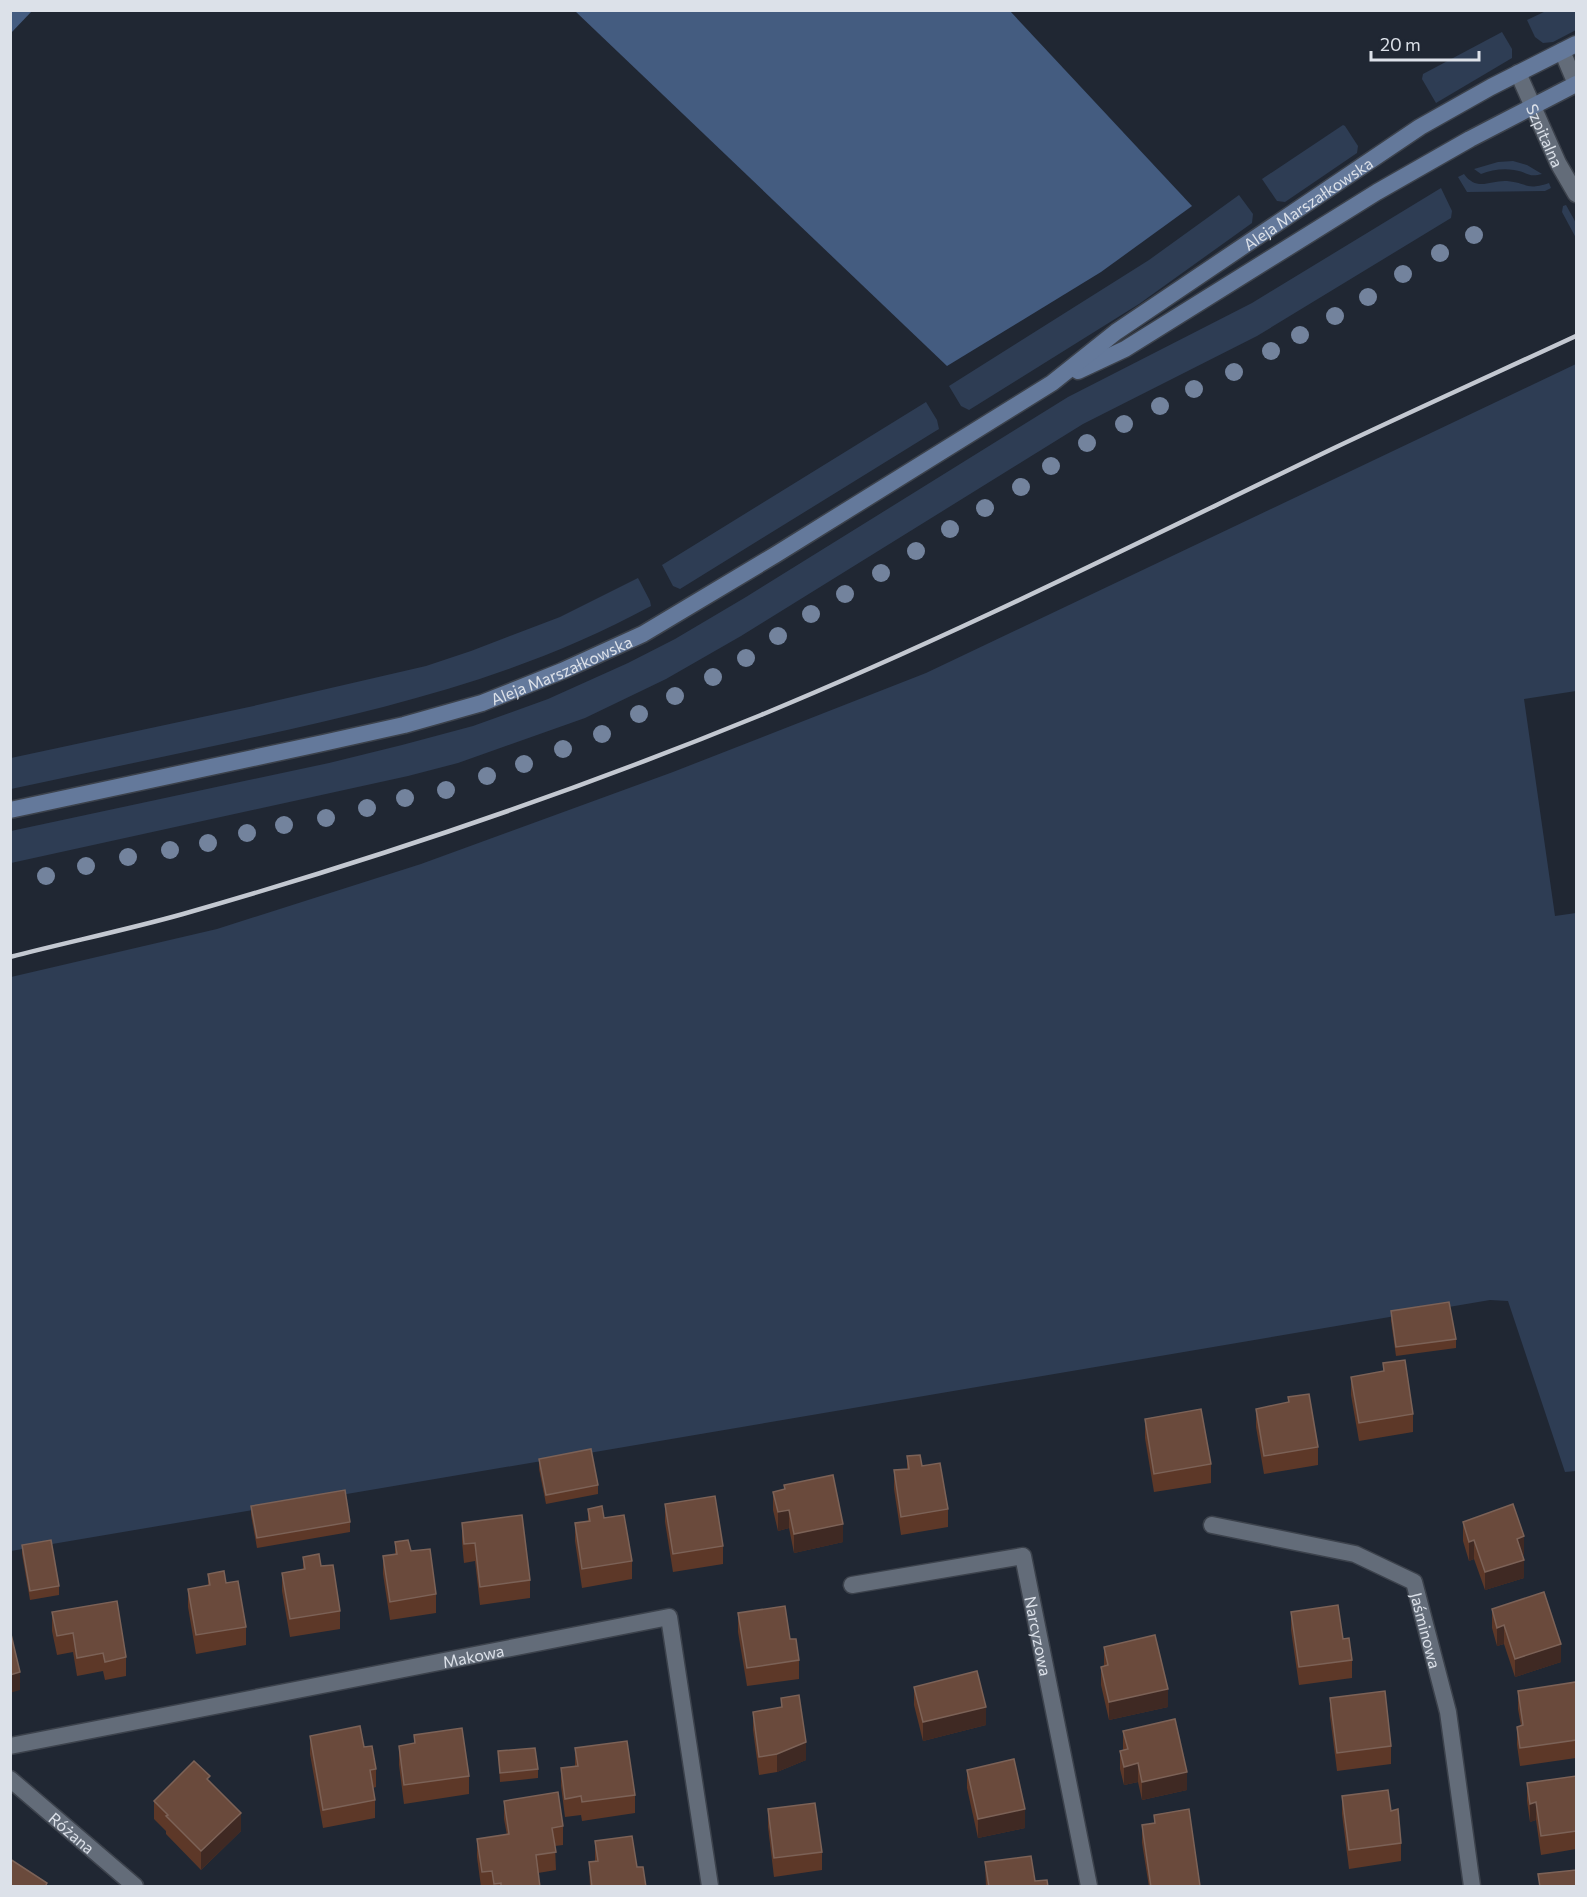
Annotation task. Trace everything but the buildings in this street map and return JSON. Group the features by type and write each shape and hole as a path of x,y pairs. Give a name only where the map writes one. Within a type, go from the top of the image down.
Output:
{"main road":[{"name":"Aleja Marszałkowska","path":"10,810 404,724 482,703 562,671 643,634 775,555 1052,382 1116,332 1420,127 1569,47"},
{"name":"Aleja Marszałkowska","path":"1052,382 1125,349 1377,192 1533,105 1576,84"}],"street":[{"path":"1569,47 1576,84"},
{"name":"Szpitalna","path":"1518,73 1558,163 1576,194"},
{"name":"Jaśminowa","path":"1212,1525 1354,1554 1414,1582 1448,1712 1472,1887"},
{"name":"Narcyzowa","path":"852,1585 1023,1556 1089,1887"},
{"name":"Makowa","path":"10,1746 669,1617 710,1887"},
{"name":"Różana","path":"10,1779 135,1887"}],"shaded area":[{"path":"10,11 32,11 11,33"},
{"path":"575,11 1010,11 1192,206 1101,272 947,366"},
{"path":"1546,11 1576,11 1576,30 1553,42 1543,43 1535,37 1527,20"},
{"path":"1502,32 1512,49 1512,58 1436,103 1422,79 1423,74"},
{"path":"1343,125 1358,146 1357,153 1285,202 1277,201 1262,179"},
{"path":"1513,161 1527,165 1542,174 1531,175 1506,169 1481,174 1474,169 1498,162"},
{"path":"1464,174 1474,183 1479,184 1507,181 1531,186 1549,183 1551,188 1545,191 1467,192 1458,177"},
{"path":"1441,188 1452,211 1451,218 1257,336 1083,424 741,636 666,679 585,718 458,763 408,776 11,863 11,831 329,763 473,726 548,699 628,663 675,639 746,597 1068,397 1252,303"},
{"path":"1239,195 1253,214 1252,223 1139,304 969,410 961,406 949,386 1149,260"},
{"path":"1566,205 1576,223 1576,238 1562,212 1563,206"},
{"path":"1576,364 1576,691 1524,699 1555,916 1576,913 1576,1471 1565,1472 1508,1301 1490,1300 11,1551 11,977 217,929 421,864 673,772 926,673"},
{"path":"926,402 937,420 939,429 680,589 673,586 662,565"},
{"path":"638,578 651,606 551,653 500,672 345,717 11,789 11,758 426,666 560,617"}],"railway":[{"path":"10,957 162,920 402,847 619,771 761,715 976,620 1330,450 1576,336"}]}
